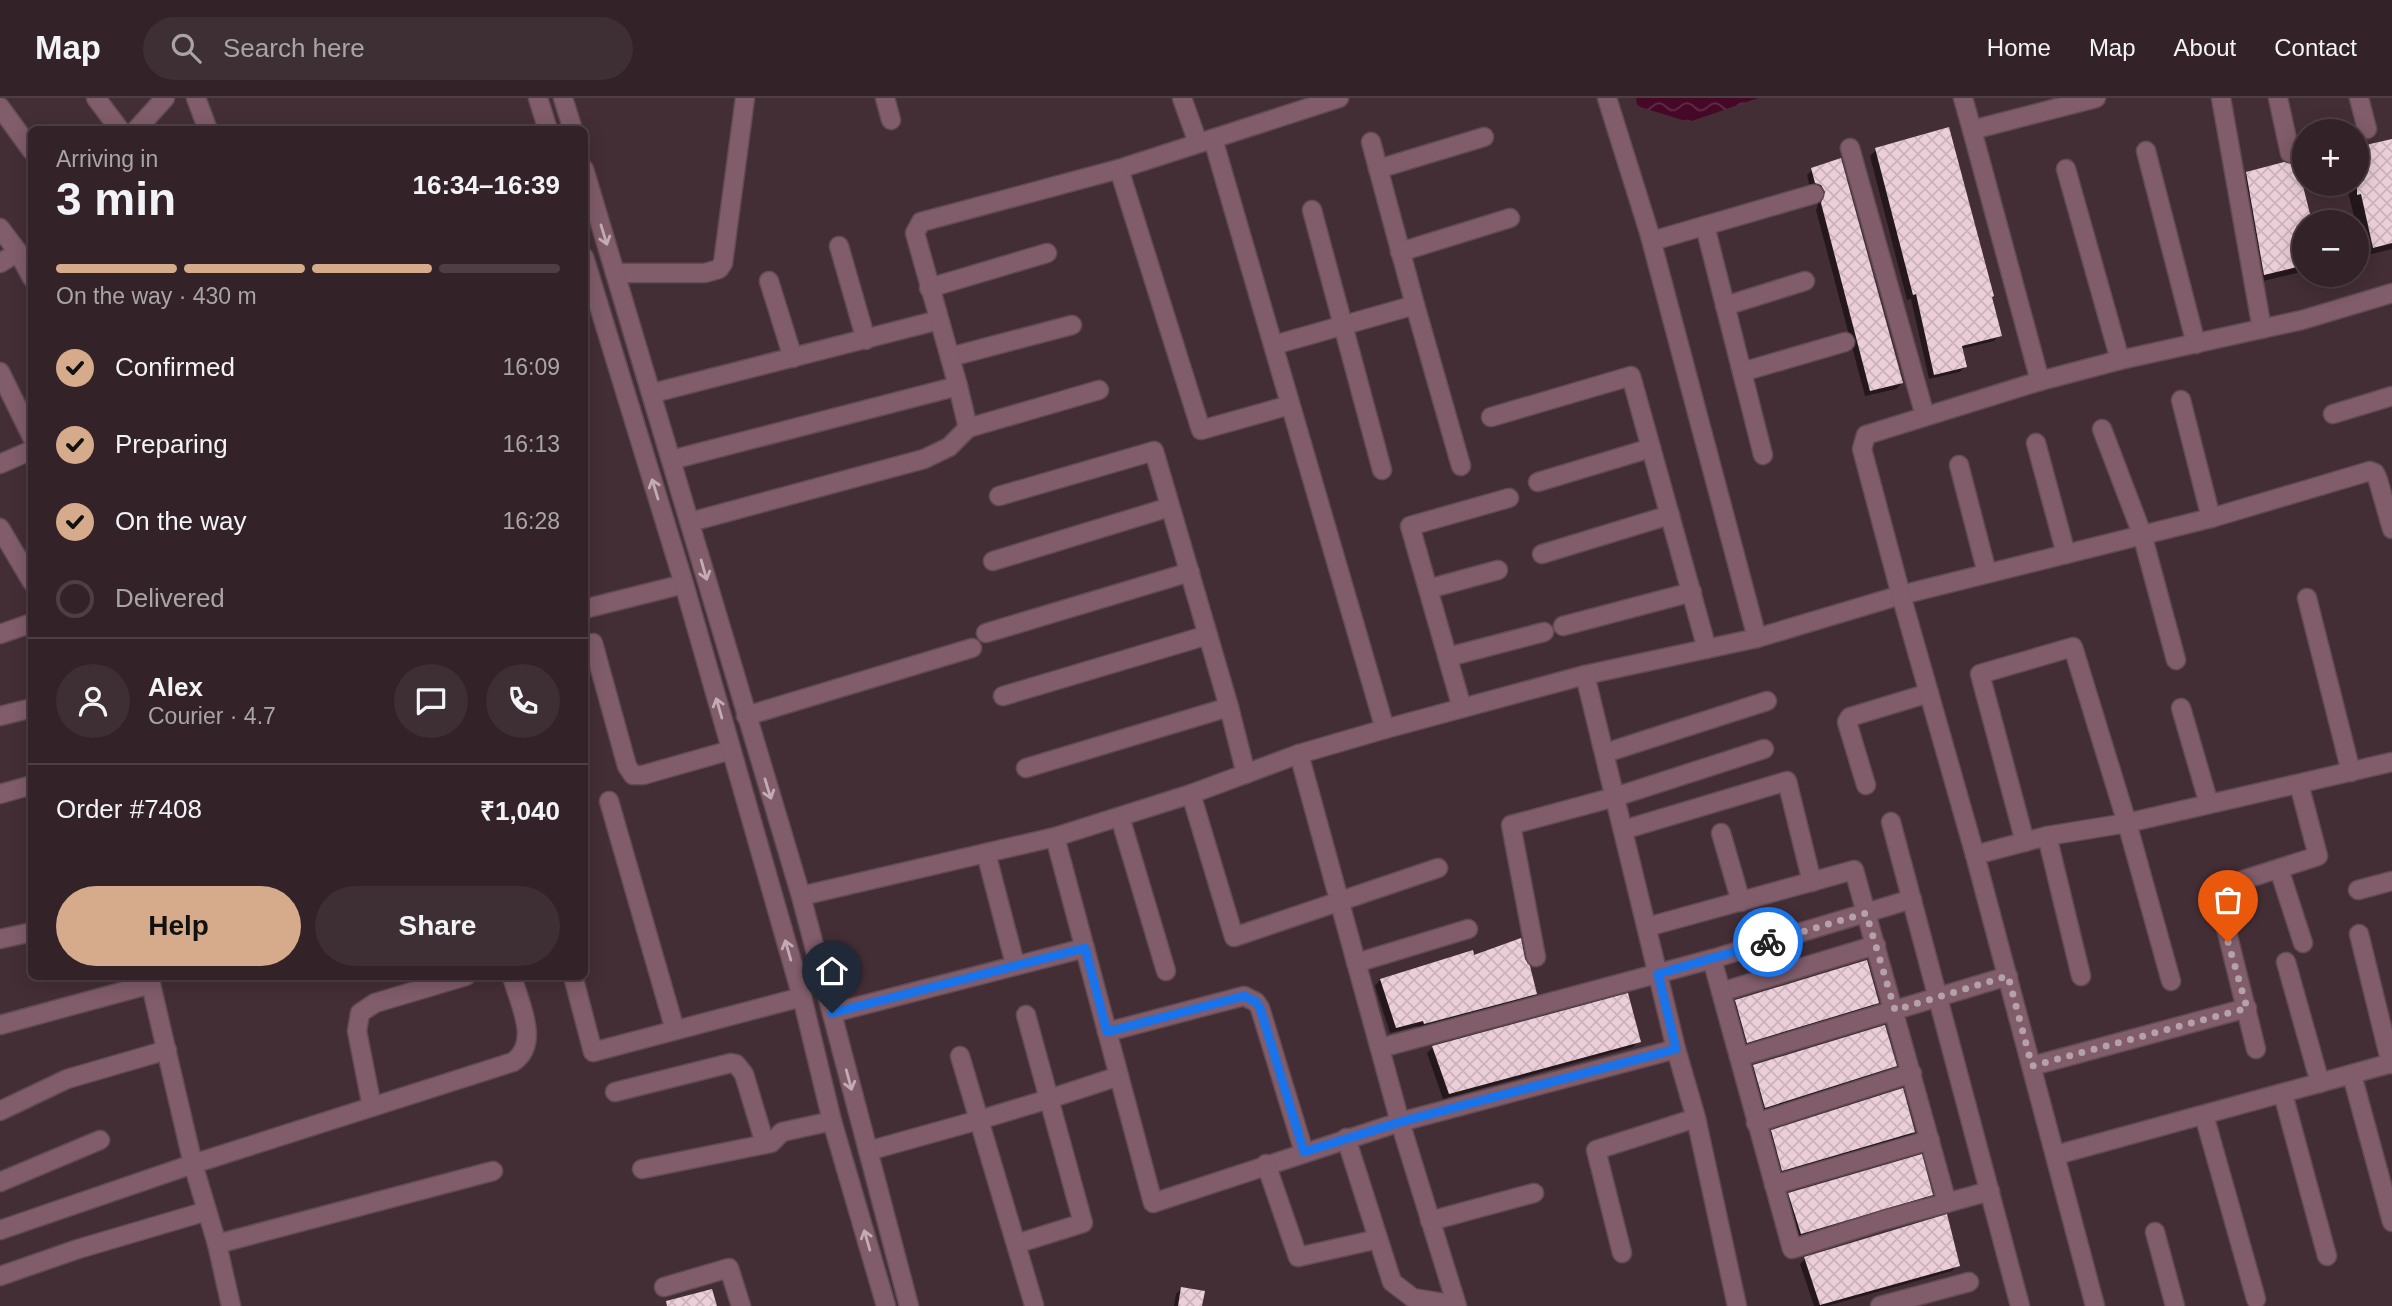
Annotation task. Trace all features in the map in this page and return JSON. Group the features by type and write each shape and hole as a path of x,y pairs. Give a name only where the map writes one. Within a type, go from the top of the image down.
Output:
{"street":[{"path":"96,98 117,126"},
{"path":"140,126 165,98"},
{"path":"196,98 206,126"},
{"path":"538,98 547,126"},
{"path":"563,98 572,126"},
{"path":"615,273 705,273 719,268 723,263 745,98"},
{"path":"885,98 891,120"},
{"path":"1182,98 1205,141 1274,345 1385,729"},
{"path":"968,428 915,233 921,222 1119,169 1339,98"},
{"path":"1606,98 1652,241 1757,638"},
{"path":"1963,98 2040,381"},
{"path":"1972,130 2096,98"},
{"path":"2221,98 2262,329"},
{"path":"2278,98 2290,153"},
{"path":"2359,98 2364,119"},
{"path":"0,107 28,146"},
{"path":"1378,169 1484,137"},
{"path":"1371,142 1461,466"},
{"path":"1850,148 1925,416"},
{"path":"2146,151 2196,344"},
{"path":"1119,169 1201,430 1290,405"},
{"path":"2066,169 2120,360"},
{"path":"588,182 801,896 909,1306"},
{"path":"1652,241 1814,194"},
{"path":"1312,210 1382,470"},
{"path":"1400,252 1510,218"},
{"path":"1705,226 1763,455"},
{"path":"0,228 28,271"},
{"path":"839,246 866,340"},
{"path":"0,263 18,252"},
{"path":"929,288 1047,253"},
{"path":"588,270 684,584 802,997 832,1121 886,1306"},
{"path":"769,281 793,358"},
{"path":"1725,306 1805,281"},
{"path":"2095,1306 2008,976 1862,449 1866,435 2040,381 2120,360 2262,329 2392,293"},
{"path":"1274,345 1415,305"},
{"path":"653,393 939,320"},
{"path":"950,357 1072,325"},
{"path":"1742,372 1845,342"},
{"path":"0,372 28,429"},
{"path":"1491,417 1631,376 1707,649"},
{"path":"671,460 958,386"},
{"path":"690,522 924,459 949,447 968,428 1099,390"},
{"path":"2333,414 2392,396"},
{"path":"2181,400 2211,518"},
{"path":"2102,429 2142,534 2176,660"},
{"path":"2036,443 2066,554"},
{"path":"1538,482 1651,448"},
{"path":"999,496 1153,451 1229,707 1246,774"},
{"path":"0,464 28,452"},
{"path":"1959,465 1987,573"},
{"path":"801,896 1055,837 1191,793 1299,754 1385,729 1586,675 1757,638 1901,595 2211,518 2370,471 2375,473 2378,480 2392,529"},
{"path":"1462,708 1410,526 1509,498"},
{"path":"993,561 1170,507"},
{"path":"1542,554 1670,515"},
{"path":"0,528 9,561 28,578"},
{"path":"1428,589 1498,570"},
{"path":"986,633 1189,572"},
{"path":"588,608 684,584"},
{"path":"1563,626 1692,592"},
{"path":"2307,598 2351,772"},
{"path":"0,634 28,624"},
{"path":"1448,657 1544,632"},
{"path":"1003,696 1208,635"},
{"path":"593,643 627,766 633,775 643,775 731,750"},
{"path":"2025,842 1980,674 2073,647 2127,823 2171,981"},
{"path":"746,716 972,648"},
{"path":"1586,675 1676,1049 1696,1118 1737,1306"},
{"path":"1866,785 1847,722 1850,718 1929,693"},
{"path":"1605,753 1767,701"},
{"path":"1026,768 1229,707"},
{"path":"2182,708 2209,804"},
{"path":"0,716 28,709"},
{"path":"1536,957 1511,825 1615,797 1764,749"},
{"path":"1299,754 1400,1122 1456,1306 1413,1298 1392,1282 1346,1138"},
{"path":"1975,855 2047,836 2127,823 2392,762"},
{"path":"1623,830 1787,781 1812,882"},
{"path":"2256,1049 2217,892 2221,887 2318,856 2299,783"},
{"path":"0,794 28,786"},
{"path":"1191,793 1234,937 1438,869"},
{"path":"609,801 675,1030"},
{"path":"1120,817 1166,971"},
{"path":"1891,822 2020,1306"},
{"path":"1721,833 1741,902"},
{"path":"2047,836 2081,975"},
{"path":"1055,837 1153,1203 1400,1122 1676,1049"},
{"path":"986,853 1015,964"},
{"path":"2279,869 2303,943"},
{"path":"1647,928 1854,870 1947,1203"},
{"path":"2358,890 2392,881"},
{"path":"1380,1048 1712,959 1912,899"},
{"path":"1356,963 1468,929"},
{"path":"0,939 28,933"},
{"path":"2056,1155 2392,1063 2359,934"},
{"path":"1721,992 1876,945"},
{"path":"832,1013 1085,948"},
{"path":"1712,959 1792,1250 1884,1220 1990,1191"},
{"path":"2286,962 2320,1083"},
{"path":"1739,1057 2008,976"},
{"path":"0,1025 150,980 193,1164 217,1244 231,1306"},
{"path":"372,1107 357,1031 360,1013 374,1003 452,980"},
{"path":"0,1230 193,1164 513,1062 526,1049 527,1028 513,980"},
{"path":"574,980 593,1052 802,997"},
{"path":"1107,1032 1244,996 1251,999 1260,1008 1304,1152"},
{"path":"2032,1066 2247,1008"},
{"path":"1016,1244 1083,1223 1026,1015"},
{"path":"0,1111 67,1079 167,1051"},
{"path":"960,1056 1034,1305"},
{"path":"615,1092 731,1063 736,1064 744,1074 765,1144"},
{"path":"1756,1122 1912,1073"},
{"path":"2352,1075 2392,1222"},
{"path":"868,1151 1119,1076"},
{"path":"2283,1094 2327,1256"},
{"path":"2204,1115 2256,1299"},
{"path":"1622,1253 1596,1150 1696,1118"},
{"path":"642,1169 771,1143 782,1132 832,1121"},
{"path":"0,1182 100,1140"},
{"path":"1773,1185 1930,1140"},
{"path":"1266,1164 1298,1258 1378,1239"},
{"path":"217,1244 492,1171"},
{"path":"1430,1221 1534,1193"},
{"path":"0,1276 78,1249 207,1211"},
{"path":"2155,1232 2175,1306"},
{"path":"664,1287 729,1268 741,1306"},
{"path":"1880,1306 1969,1282"}],"water":[{"path":"1636,98 1758,98 1689,122 1637,106"}],"building":[{"path":"1949,127 2002,336 1962,346 1967,367 1934,375 1916,294 1913,295 1875,148"},
{"path":"2392,139 2392,243 2373,248 2369,210 2365,210 2361,196 2369,196 2369,144"},
{"path":"1841,158 1903,383 1870,391 1821,203 1825,192 1821,185 1815,183 1811,168"},
{"path":"2284,162 2292,164 2292,196 2306,196 2309,210 2292,210 2292,268 2264,275 2246,172"},
{"path":"1521,938 1537,994 1424,1024 1423,1021 1396,1028 1380,979 1473,950 1474,955"},
{"path":"1867,960 1879,1003 1747,1043 1735,1000"},
{"path":"1628,993 1641,1042 1449,1094 1432,1046"},
{"path":"1885,1025 1897,1066 1765,1108 1753,1065"},
{"path":"1903,1088 1915,1132 1782,1171 1771,1130"},
{"path":"1922,1154 1933,1195 1801,1234 1788,1193"},
{"path":"1947,1214 1960,1266 1820,1305 1804,1257"},
{"path":"1181,1287 1205,1291 1202,1306 1178,1306"},
{"path":"712,1289 717,1306 667,1306 666,1301"}],"way so far":[{"path":"1768,942 1866,913 1895,1010 2008,976 2032,1066 2247,1008 2228,942"}],"route":[{"path":"832,1013 1085,948 1107,1032 1244,996 1256,1002 1304,1152 1400,1122 1676,1049 1658,974 1768,942"}]}
